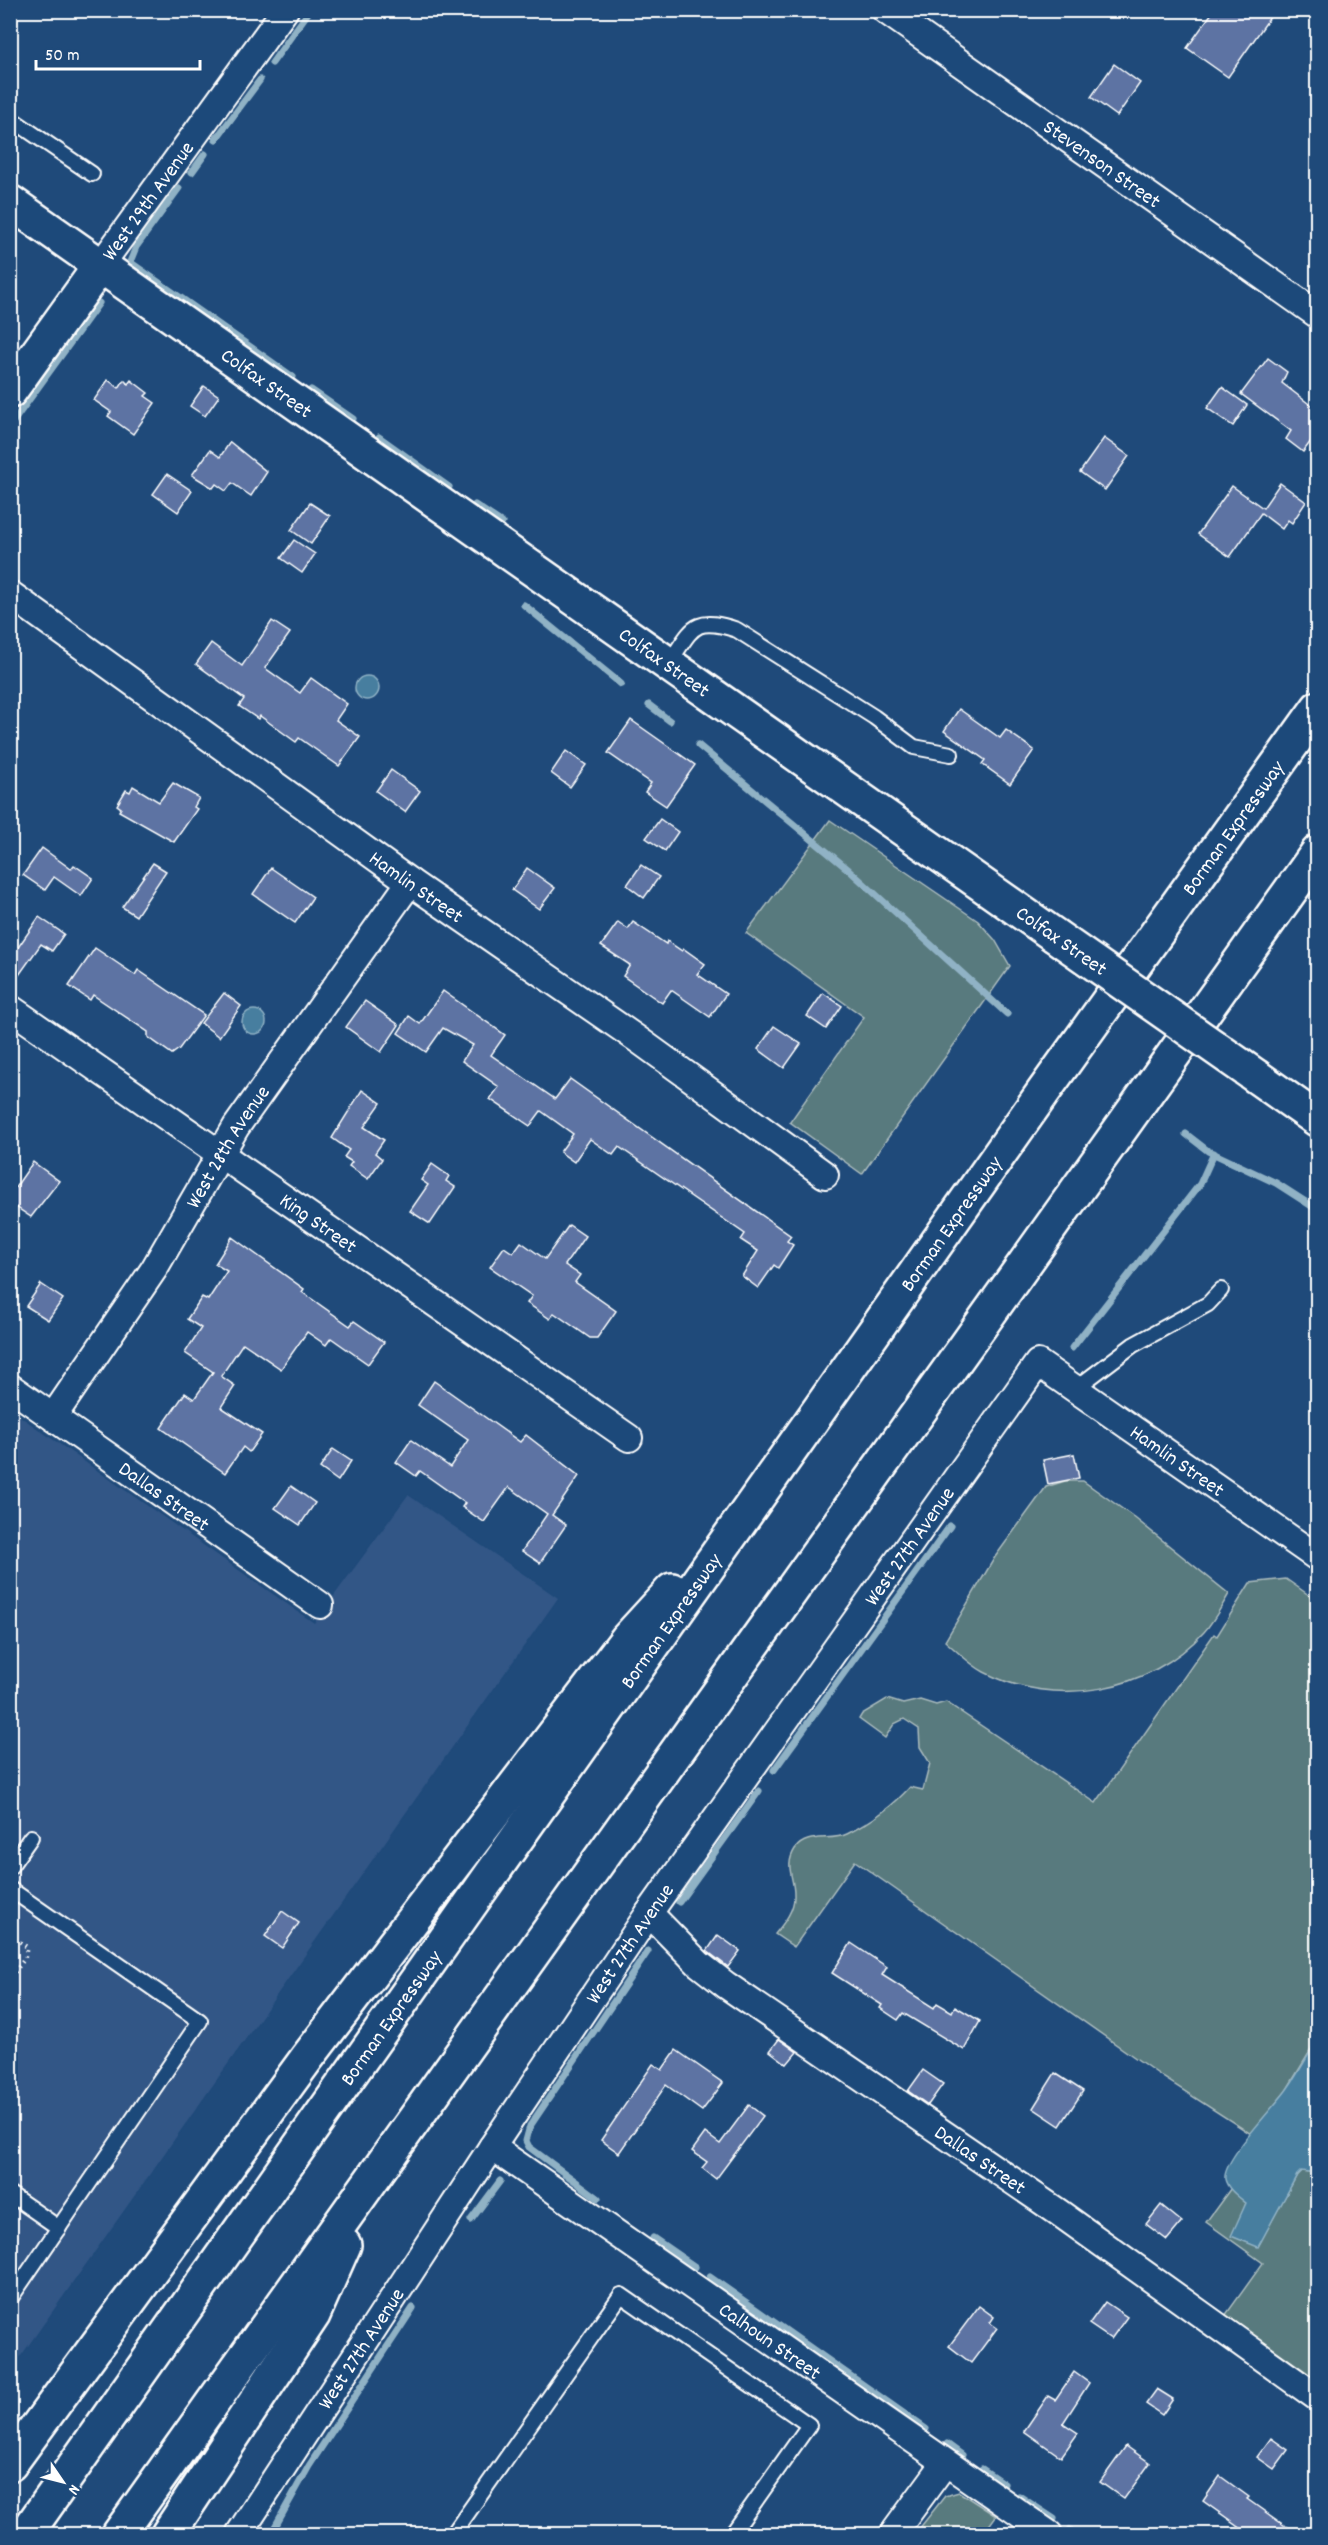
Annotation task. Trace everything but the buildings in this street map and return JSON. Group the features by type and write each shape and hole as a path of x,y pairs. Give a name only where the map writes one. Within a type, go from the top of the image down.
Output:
{"main road":[{"name":"Colfax Street","path":"10,202 1317,1119"},
{"name":"West 29th Avenue","path":"10,391 100,266"},
{"name":"Borman Expressway","path":"26,2535 1317,708"},
{"path":"119,2535 1317,852"},
{"path":"10,2464 307,2058 627,1639 759,1496"},
{"path":"168,2535 313,2315 372,2181"},
{"path":"10,2448 69,2382"}],"street":[{"name":"West 29th Avenue","path":"100,266 285,10"},
{"name":"Stevenson Street","path":"885,10 1317,315"},
{"name":"Hamlin Street","path":"10,594 410,882 640,1041 825,1176"},
{"name":"West 28th Avenue","path":"53,1417 154,1269 193,1205 220,1154 410,882"},
{"name":"King Street","path":"10,1008 629,1438"},
{"name":"Hamlin Street","path":"1038,1364 1317,1558"},
{"name":"West 27th Avenue","path":"239,2535 649,1913 1038,1364"},
{"name":"Dallas Street","path":"10,1388 320,1605"},
{"name":"Dallas Street","path":"649,1913 699,1964 726,1985 1058,2212 1317,2398"},
{"name":"Calhoun Street","path":"492,2148 1048,2535"},
{"path":"893,2535 945,2463"}],"lane":[{"path":"10,118 92,174"},
{"path":"668,664 694,628 707,622 715,622 737,630 874,717 914,747 951,754"},
{"path":"1075,1389 1133,1345 1208,1304 1221,1290"},
{"path":"10,1867 31,1837"},
{"path":"10,1889 200,2021 10,2299"},
{"path":"10,2194 59,2228"},
{"path":"453,2535 621,2295 809,2425 732,2535"}],"path":[{"path":"10,1935 27,1947 25,1958 10,1979"}],"shaded area":[{"path":"367,676 372,677 378,683 378,693 372,699 367,700 362,699 356,693 355,688 356,683 362,677"},
{"path":"254,1010 262,1014 266,1022 262,1030 254,1034 246,1030 242,1022 246,1014"},
{"path":"11,1410 314,1623 408,1495 558,1598 11,2370"},
{"path":"1317,2040 1317,2173 1301,2171 1297,2175 1258,2247 1231,2236 1246,2203 1228,2186 1225,2179 1226,2171 1249,2135 1289,2086"}],"green space":[{"path":"830,820 978,921 995,940 1010,966 862,1174 790,1122 864,1017 746,933"},
{"path":"1065,1481 1083,1481 1131,1515 1229,1594 1204,1632 1182,1652 1157,1669 1129,1681 1100,1688 1071,1691 1041,1690 1012,1683 984,1672 968,1662 945,1641 995,1557 1046,1487"},
{"path":"1286,1579 1313,1598 1311,1602 1318,1606 1317,2040 1286,2091 1251,2134 1164,2078 855,1861 794,1947 775,1934 793,1905 794,1888 790,1861 800,1844 813,1839 847,1834 881,1814 910,1787 923,1790 930,1763 920,1747 919,1729 904,1719 894,1724 885,1738 859,1719 862,1714 887,1699 903,1704 920,1700 936,1705 946,1702 1096,1803 1214,1634 1217,1636 1250,1583"},
{"path":"1301,2171 1317,2173 1318,2386 1222,2320 1263,2263 1206,2222 1231,2188 1246,2203 1238,2224 1258,2246"},
{"path":"959,2492 996,2516 983,2534 915,2534 945,2496"}],"waterway":[{"path":"272,63 310,10"},
{"path":"216,139 260,80"},
{"path":"192,172 205,154"},
{"path":"179,188 136,247 130,262 293,377"},
{"path":"10,426 99,303"},
{"path":"311,390 353,419"},
{"path":"379,437 449,487"},
{"path":"475,505 502,523"},
{"path":"524,605 621,684"},
{"path":"649,705 670,721"},
{"path":"698,745 849,870 1007,1014"},
{"path":"1186,1134 1208,1151 1276,1183 1318,1210"},
{"path":"1072,1348 1200,1184 1214,1153"},
{"path":"774,1770 950,1526"},
{"path":"679,1902 759,1791"},
{"path":"598,2198 529,2147 526,2141 530,2126 648,1951"},
{"path":"471,2220 500,2181"},
{"path":"653,2238 695,2267"},
{"path":"710,2277 926,2429"},
{"path":"271,2534 309,2466 413,2308"},
{"path":"947,2444 962,2455"},
{"path":"982,2469 1004,2484"},
{"path":"1019,2496 1054,2519"},
{"path":"1070,2530 1076,2534"}]}
